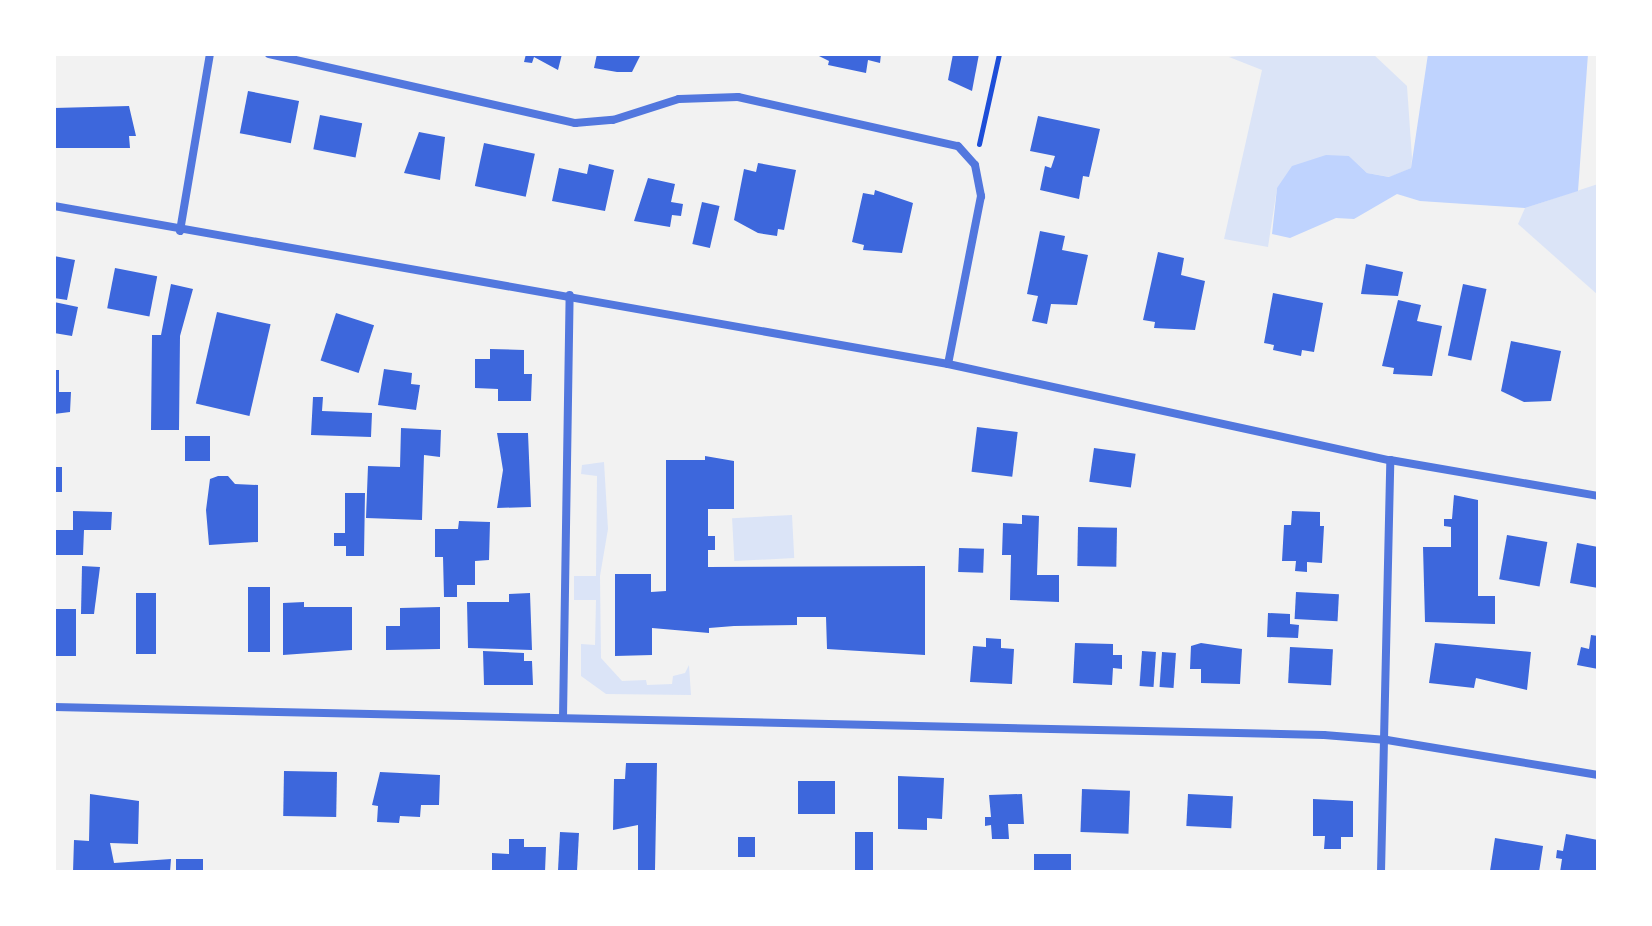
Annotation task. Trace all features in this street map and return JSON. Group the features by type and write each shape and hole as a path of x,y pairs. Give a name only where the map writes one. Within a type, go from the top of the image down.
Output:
{"street":[{"path":"180,231 210,54"},
{"path":"269,54 575,123 613,120 679,99 738,97 958,146 975,165 981,196 948,364"},
{"path":"54,206 180,231 570,295 948,364 1390,460 1598,496"},
{"path":"563,718 570,295"},
{"path":"1381,872 1387,740 1390,460"},
{"path":"54,707 1387,740 1598,775"}],"path":[{"path":"975,165 999,54"}],"shaded area":[{"path":"1373,54 1407,86 1412,158 1411,168 1390,177 1367,173 1349,156 1277,188 1268,247 1224,239 1262,70 1229,57"},
{"path":"1598,184 1598,295 1518,224 1525,208"},
{"path":"604,462 608,529 600,576 601,658 622,681 646,680 647,685 672,684 673,676 685,673 689,665 691,695 606,694 581,676 581,644 595,645 596,600 574,600 574,576 596,576 597,476 581,474 582,465"},
{"path":"792,515 794,558 734,561 732,518"}],"water":[{"path":"1428,54 1588,54 1578,191 1525,208 1420,201 1397,194 1354,219 1336,218 1290,238 1272,234 1277,188 1292,166 1326,155 1349,156 1367,173 1389,177 1411,168"}],"building":[{"path":"526,54 562,54 558,70 534,57 532,63 524,62"},
{"path":"597,54 641,54 632,72 617,72 594,68"},
{"path":"815,54 881,54 880,63 868,60 866,73 828,65 829,61"},
{"path":"953,54 979,54 972,91 948,80"},
{"path":"248,91 299,101 291,143 240,133"},
{"path":"129,106 136,136 129,136 130,148 54,148 54,108"},
{"path":"320,115 362,123 356,158 313,149"},
{"path":"1038,116 1100,129 1089,177 1083,176 1079,199 1040,190 1045,166 1051,168 1055,156 1030,151"},
{"path":"419,132 445,137 440,180 404,173"},
{"path":"484,143 535,154 526,197 475,186"},
{"path":"758,163 796,170 784,230 778,229 777,236 758,233 734,220 744,169 756,172"},
{"path":"589,164 614,170 605,211 552,201 559,168 587,174"},
{"path":"648,178 675,184 671,202 683,204 681,216 672,215 670,227 634,221"},
{"path":"875,190 913,203 902,253 863,250 864,245 852,242 863,193 874,195"},
{"path":"702,202 720,206 710,248 692,244"},
{"path":"1040,231 1065,236 1062,250 1088,255 1077,305 1051,304 1047,324 1032,321 1038,296 1027,294"},
{"path":"1158,252 1184,258 1181,275 1205,281 1195,330 1154,328 1155,322 1143,320"},
{"path":"54,256 75,260 67,300 54,298"},
{"path":"1366,264 1403,272 1398,296 1361,294"},
{"path":"115,268 157,276 149,316 107,308"},
{"path":"171,284 193,289 180,336 179,430 151,430 152,335 161,335"},
{"path":"1463,284 1486,289 1471,360 1448,355"},
{"path":"1273,293 1323,303 1314,352 1302,350 1301,356 1273,350 1274,345 1264,343"},
{"path":"1398,300 1421,305 1417,321 1442,326 1432,376 1393,374 1394,368 1382,366"},
{"path":"54,302 78,307 72,336 54,333"},
{"path":"217,312 271,324 249,416 196,404"},
{"path":"336,313 374,325 359,373 321,361"},
{"path":"1511,341 1561,351 1551,401 1524,402 1501,391"},
{"path":"490,349 524,350 524,374 532,374 531,401 498,401 498,389 475,388 475,359 490,359"},
{"path":"384,369 412,373 411,384 420,385 416,410 378,405"},
{"path":"54,370 59,370 59,392 71,392 70,412 54,414"},
{"path":"313,397 323,397 322,411 372,413 371,437 311,435"},
{"path":"977,427 1018,432 1012,477 972,472"},
{"path":"401,428 441,430 440,457 424,455 422,520 366,518 368,466 400,467"},
{"path":"497,433 528,433 531,507 497,508 503,470"},
{"path":"185,436 210,436 210,461 185,461"},
{"path":"1094,448 1136,454 1131,488 1089,482"},
{"path":"705,456 734,461 734,509 708,509 708,536 715,536 715,550 708,550 708,567 925,566 925,655 827,649 826,617 797,617 797,625 709,628 709,633 652,628 652,655 615,656 615,574 651,574 651,592 666,591 666,460 705,460"},
{"path":"54,467 62,467 62,492 54,492"},
{"path":"228,476 235,484 258,485 258,542 209,545 206,510 210,479"},
{"path":"345,493 365,493 364,556 346,556 346,546 334,546 334,533 345,533"},
{"path":"1454,495 1478,500 1478,596 1495,596 1495,624 1425,622 1423,547 1451,547 1451,527 1444,526 1444,519 1452,519"},
{"path":"73,511 112,512 111,530 84,530 83,555 54,555 54,530 73,530"},
{"path":"1292,511 1320,512 1320,526 1324,526 1322,563 1307,562 1307,572 1295,571 1296,561 1282,561 1284,525 1291,525"},
{"path":"1022,515 1039,516 1037,575 1059,575 1059,602 1010,600 1011,555 1002,555 1003,523 1022,524"},
{"path":"459,521 490,522 489,560 475,561 475,585 457,585 457,597 444,597 443,557 435,557 435,529 458,529"},
{"path":"1078,527 1117,528 1116,567 1077,566"},
{"path":"1507,535 1547,542 1540,586 1499,579"},
{"path":"1577,543 1598,547 1598,588 1570,583"},
{"path":"959,548 984,549 983,573 958,572"},
{"path":"82,566 100,567 94,614 81,614"},
{"path":"248,587 270,587 270,652 248,652"},
{"path":"1296,592 1339,594 1338,621 1295,619"},
{"path":"136,593 156,593 156,654 136,654"},
{"path":"530,593 532,650 468,648 467,602 509,602 509,594"},
{"path":"304,602 304,607 352,607 352,650 283,655 283,603"},
{"path":"440,607 440,649 386,650 386,626 400,626 400,608"},
{"path":"54,609 76,609 76,656 54,656"},
{"path":"1268,613 1290,614 1290,624 1299,625 1298,638 1267,637"},
{"path":"1591,635 1598,636 1598,669 1577,665 1581,647 1589,649"},
{"path":"986,638 1001,639 1001,648 1014,649 1012,684 970,682 973,646 986,647"},
{"path":"1075,643 1113,644 1113,655 1122,655 1122,669 1113,668 1112,685 1073,683"},
{"path":"1201,643 1242,649 1240,684 1201,683 1201,669 1190,669 1191,646"},
{"path":"1435,643 1531,652 1527,690 1476,678 1474,688 1429,683"},
{"path":"1290,647 1333,649 1331,685 1288,683"},
{"path":"483,651 524,653 524,661 532,661 533,685 484,685"},
{"path":"1142,651 1156,652 1154,687 1140,686"},
{"path":"1162,652 1176,653 1174,688 1160,687"},
{"path":"626,763 657,763 655,870 638,870 638,825 613,830 614,779 625,779"},
{"path":"284,771 337,772 336,817 283,816"},
{"path":"380,772 440,775 439,805 421,805 420,817 400,816 399,823 377,822 378,806 372,805"},
{"path":"898,776 944,778 942,819 927,818 927,830 898,829"},
{"path":"798,781 835,781 835,814 798,814"},
{"path":"1082,789 1130,791 1128,834 1080,832"},
{"path":"90,794 139,801 138,844 110,843 114,863 171,859 170,872 73,872 74,840 89,841"},
{"path":"1022,794 1024,824 1008,824 1009,839 992,839 991,825 985,826 985,817 991,817 989,795"},
{"path":"1188,794 1233,796 1231,828 1186,826"},
{"path":"1313,799 1353,801 1353,837 1341,837 1341,849 1324,849 1325,836 1313,836"},
{"path":"560,832 579,833 577,872 558,872"},
{"path":"855,832 873,832 873,872 855,872"},
{"path":"1566,834 1598,840 1598,872 1560,872 1562,859 1556,858 1557,850 1563,851"},
{"path":"738,837 755,837 755,857 738,857"},
{"path":"1495,838 1543,846 1539,872 1490,871"},
{"path":"509,839 524,839 524,847 546,847 545,872 492,872 492,853 509,854"},
{"path":"1034,854 1071,854 1071,872 1034,872"},
{"path":"176,859 203,859 203,872 176,872"}]}
